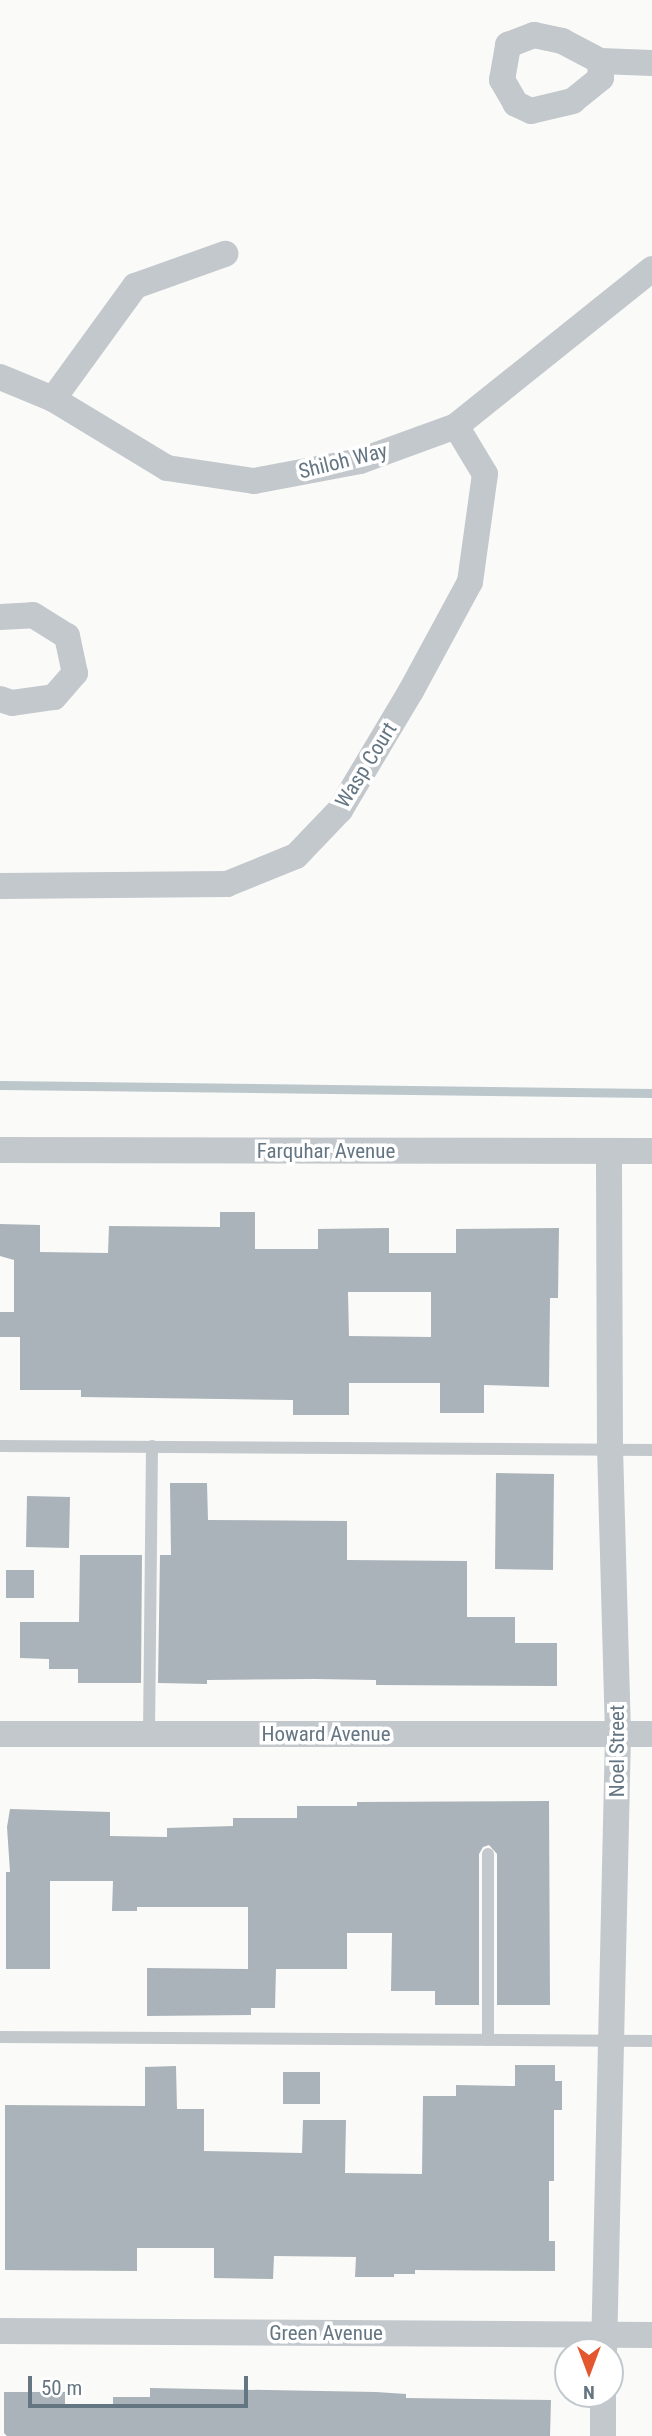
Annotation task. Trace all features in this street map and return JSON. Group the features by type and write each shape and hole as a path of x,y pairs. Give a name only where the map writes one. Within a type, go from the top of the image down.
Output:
{"street":[{"path":"600,61 652,63"},
{"path":"54,399 135,286 225,254"},
{"name":"Shiloh Way","path":"0,377 54,399 167,468 254,481 360,461 456,426 652,269"},
{"name":"Wasp Court","path":"0,886 227,884 296,856 340,810 411,691 470,582 485,474 456,426"},
{"path":"0,617 33,615 67,636 75,673 54,698 12,703 0,699"},
{"name":"Farquhar Avenue","path":"0,1150 652,1151"},
{"name":"Noel Street","path":"604,2338 618,1734 610,1451 609,1151"},
{"name":"Howard Avenue","path":"0,1734 652,1734"},
{"name":"Green Avenue","path":"0,2331 554,2343"},
{"name":"Green Avenue","path":"624,2340 652,2335"},
{"path":"603,2408 603,2436"}],"lane":[{"path":"0,1446 652,1450"},
{"path":"149,1734 152,1446"},
{"path":"488,1854 488,2040"},
{"path":"0,2037 652,2041"}],"building":[{"path":"220,1212 255,1212 255,1249 318,1249 318,1229 389,1228 389,1253 456,1253 456,1229 559,1228 558,1298 550,1298 549,1387 484,1385 484,1413 440,1413 440,1383 349,1383 349,1415 293,1415 293,1400 81,1397 81,1390 20,1390 20,1337 0,1337 0,1312 14,1312 14,1260 0,1256 0,1224 40,1225 40,1252 108,1253 109,1226 220,1227","holes":["348,1292 431,1292 431,1337 349,1336"]},
{"path":"496,1473 554,1474 553,1570 495,1569"},
{"path":"170,1483 207,1483 208,1520 347,1521 347,1560 467,1561 467,1617 515,1617 515,1643 557,1643 557,1686 376,1685 376,1680 315,1679 207,1680 207,1684 158,1683 160,1555 171,1555"},
{"path":"27,1496 70,1497 69,1548 26,1547"},
{"path":"80,1555 142,1555 141,1683 78,1683 78,1669 49,1669 49,1659 20,1658 20,1622 79,1622"},
{"path":"6,1570 34,1570 34,1598 6,1598"},
{"path":"549,1801 550,2005 497,2005 497,1854 489,1845 483,1847 479,1854 479,2005 435,2005 435,1991 391,1991 392,1933 347,1933 347,1969 276,1969 275,2008 251,2008 251,2015 147,2016 147,1968 248,1969 248,1907 137,1907 137,1911 112,1911 113,1881 50,1881 50,1969 6,1969 6,1872 10,1872 7,1827 10,1809 110,1812 110,1836 167,1837 167,1828 233,1826 233,1818 297,1818 297,1806 357,1806 357,1802"},
{"path":"515,2065 555,2065 555,2081 562,2081 562,2110 554,2110 554,2181 549,2181 549,2241 555,2241 555,2271 415,2270 415,2274 394,2274 394,2277 355,2277 356,2257 274,2256 273,2279 214,2278 214,2248 137,2248 137,2271 5,2270 5,2105 145,2106 145,2067 176,2066 177,2109 204,2109 204,2151 302,2153 303,2120 346,2120 345,2173 422,2174 423,2096 456,2096 456,2085 515,2086"},
{"path":"283,2072 320,2072 320,2104 283,2104"},
{"path":"150,2388 376,2392 406,2394 406,2398 551,2400 550,2436 7,2436 4,2433 4,2392 65,2392 65,2405 113,2407 113,2397 150,2397"}],"waterway":[{"path":"0,1085 652,1093"}]}
